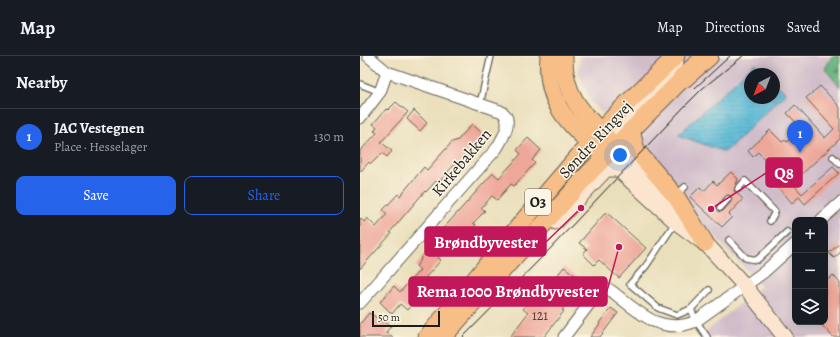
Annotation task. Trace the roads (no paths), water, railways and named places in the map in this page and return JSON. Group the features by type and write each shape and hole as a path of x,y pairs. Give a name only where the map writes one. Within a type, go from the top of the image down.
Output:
{"highway":[{"path":"683,78 708,56"}],"main road":[{"path":"549,56 547,73 554,100 569,123 603,145"},
{"path":"564,56 564,70 567,86 574,102 603,145"},
{"name":"Søndre Ringvej","path":"427,337 496,256 539,201 603,145 676,56"},
{"name":"Søndre Ringvej","path":"603,145 631,130 704,56"},
{"path":"631,130 636,150 705,243"},
{"path":"443,337 507,264 522,237 540,213 603,145"}],"street":[{"name":"Kirkebakken","path":"360,303 500,144 508,120 503,112 388,72 368,56"},
{"path":"603,145 661,84 680,56"},
{"path":"360,118 380,92 388,72"},
{"path":"603,145 618,169"},
{"path":"603,145 673,198 676,222 705,243 744,285 785,337"},
{"path":"507,264 526,253 606,169 618,169 673,198"},
{"path":"824,217 840,203"},
{"path":"564,337 596,295 604,290 610,290 648,319 662,326 681,327 696,321 764,272 792,247"}],"lane":[{"path":"480,104 491,56"},
{"path":"360,84 380,92"},
{"path":"833,157 840,164"},
{"path":"738,189 745,181 775,212 770,221"},
{"path":"720,208 728,199"},
{"path":"676,222 661,245 630,284 658,308 665,312 677,315 691,309 709,290"},
{"path":"729,240 746,258 757,260 787,232"},
{"path":"691,309 696,321 707,337"}],"water":[{"path":"755,63 760,68 750,68"},
{"path":"744,73 744,104 775,104 725,152 678,135"},
{"path":"780,88 786,93 780,99"}],"tram line":[{"path":"695,88 730,56"},
{"path":"463,337 547,252 683,108 703,88 743,56"}],"place":[{"name":"JAC Vestegnen","path":"800,153"},
{"name":"Brøndbyvester","path":"581,208"},
{"name":"Q8","path":"711,209"},
{"name":"Rema 1000 Brøndbyvester","path":"619,247"}]}
